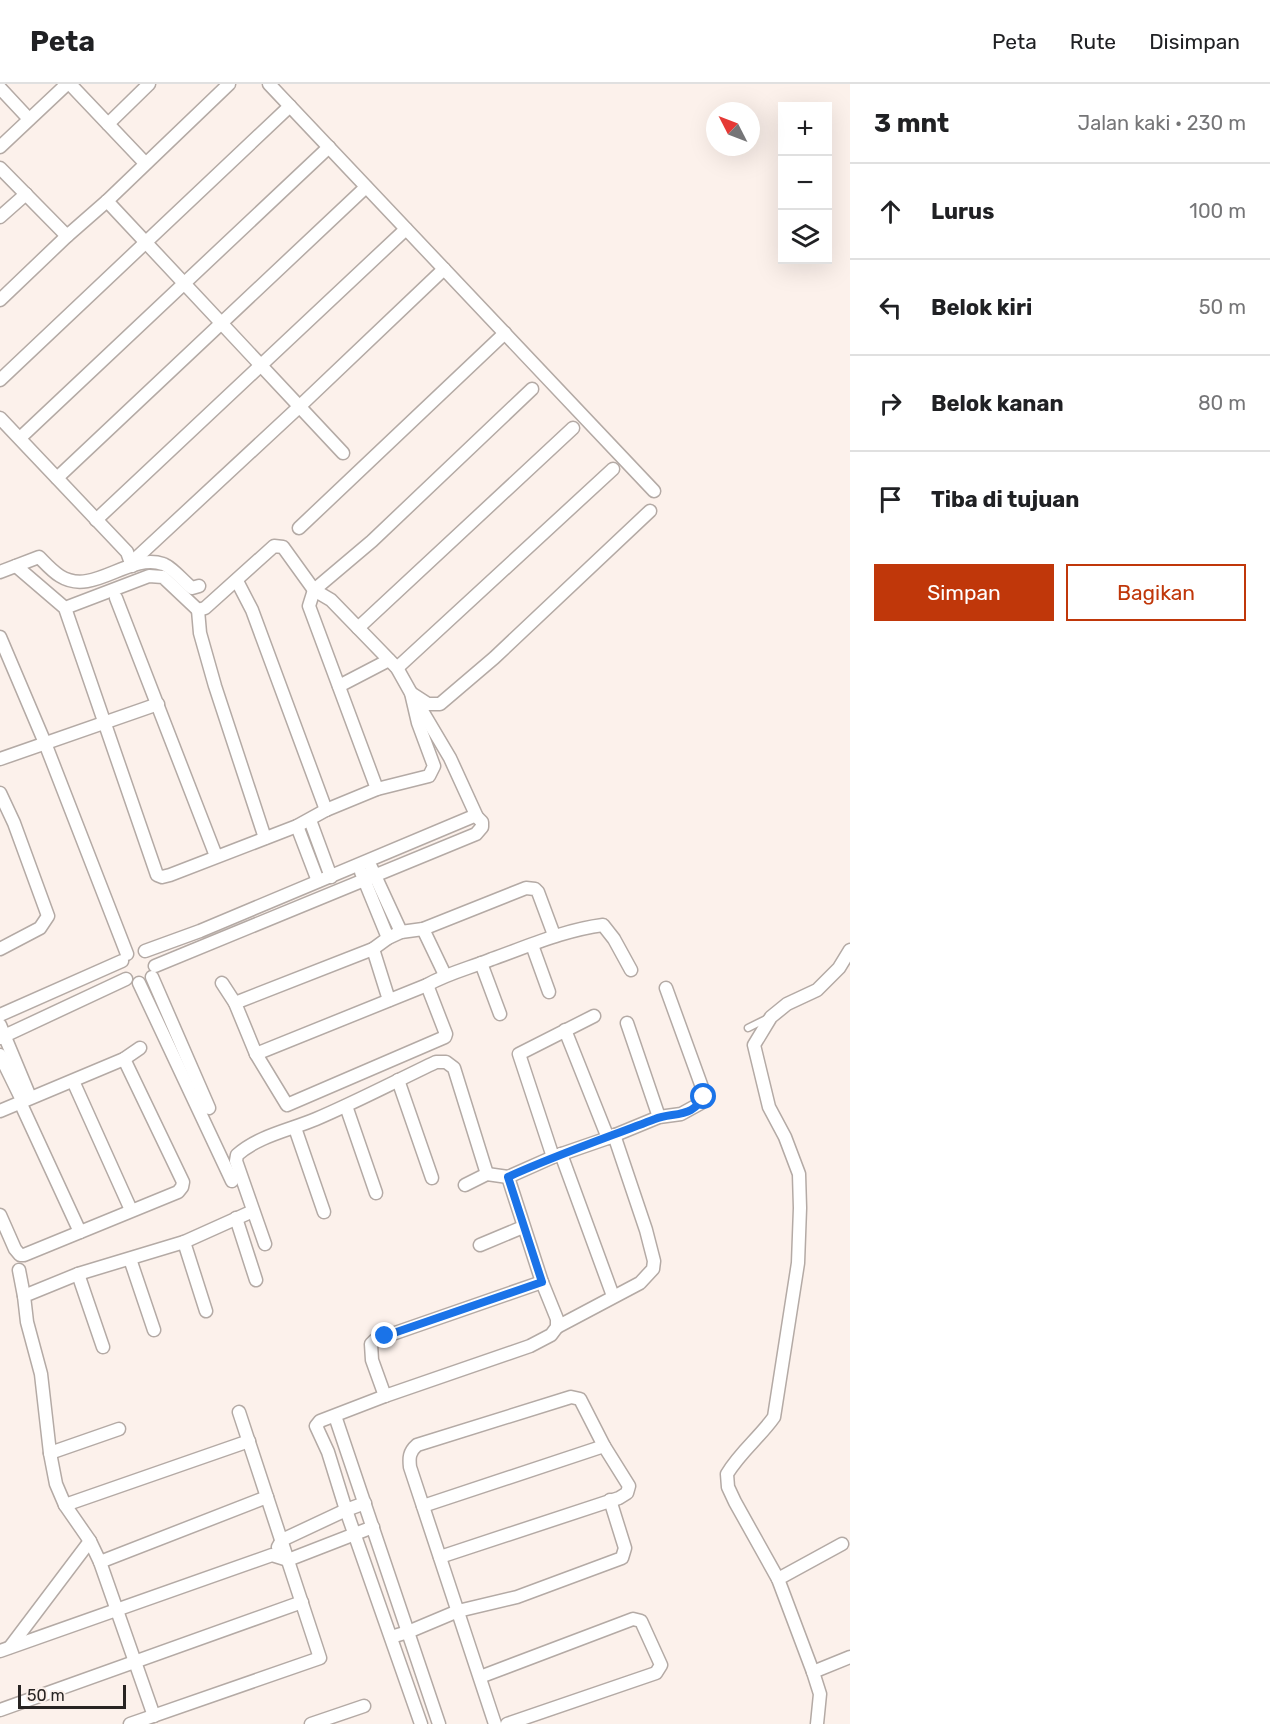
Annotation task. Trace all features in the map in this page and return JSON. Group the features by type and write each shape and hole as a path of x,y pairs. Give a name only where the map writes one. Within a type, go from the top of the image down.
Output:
{"street":[{"path":"0,147 68,84 145,163"},
{"path":"108,124 149,84"},
{"path":"0,300 229,84"},
{"path":"269,84 654,491"},
{"path":"0,87 29,119"},
{"path":"0,380 290,106"},
{"path":"20,438 328,147"},
{"path":"0,168 67,236"},
{"path":"57,478 366,187"},
{"path":"0,217 26,194"},
{"path":"107,201 343,453"},
{"path":"96,520 406,229"},
{"path":"132,564 444,269"},
{"path":"299,528 505,333"},
{"path":"377,789 309,606 314,590 372,541 532,389"},
{"path":"0,418 127,552 132,564"},
{"path":"358,628 573,428"},
{"path":"339,686 393,664 613,470"},
{"path":"411,693 428,704 440,704 494,658 650,511"},
{"path":"0,638 45,743 124,957 121,971 126,979 139,983 153,972 200,949 368,877 476,834 482,825 450,758 393,664 331,600 314,590 283,548 274,546 205,608 198,610"},
{"path":"0,572 39,557 60,576 71,581 87,581 132,564 164,564 192,588 199,586"},
{"path":"16,566 65,608 158,875 162,877 297,826 326,810 377,789 429,776 435,766 418,723 411,693"},
{"path":"65,608 149,576 163,577 198,610 200,633 215,686 265,838"},
{"path":"237,581 252,610 326,810"},
{"path":"116,598 216,856"},
{"path":"0,759 158,704"},
{"path":"0,793 14,823 48,916 40,928 0,948"},
{"path":"0,1015 135,950 145,951 200,931 474,816 477,817"},
{"path":"310,820 331,876"},
{"path":"297,826 318,881"},
{"path":"364,863 388,938"},
{"path":"368,877 401,932"},
{"path":"235,1003 373,949 401,932 423,928 529,887 538,892 554,935"},
{"path":"256,1054 428,985 445,975 532,945 554,935 603,925 614,939 631,970"},
{"path":"423,928 445,975"},
{"path":"532,945 549,992"},
{"path":"373,949 389,1000"},
{"path":"817,1724 820,1694 813,1672 778,1579 735,1502 728,1487 727,1474 774,1417 798,1263 800,1174 769,1107 754,1045 771,1017 787,1004 817,990 838,968 850,950"},
{"path":"145,951 152,957 153,972 209,1108"},
{"path":"481,963 500,1014"},
{"path":"80,1232 24,1100 2,1033 126,979"},
{"path":"139,983 232,1181"},
{"path":"222,983 235,1003 256,1054 287,1104 445,1037 446,1034 428,985"},
{"path":"465,1185 487,1174 508,1177 557,1155 611,1137 659,1117 681,1114 701,1103 704,1097 666,988"},
{"path":"594,1016 519,1054 613,1296"},
{"path":"627,1023 659,1117"},
{"path":"421,1724 354,1534 328,1452 316,1426 320,1421 385,1396 537,1343 551,1335 557,1327 640,1283 653,1269 654,1261 611,1137 565,1030"},
{"path":"0,1111 124,1059 140,1048"},
{"path":"0,1055 24,1100"},
{"path":"0,1215 20,1255 33,1252 178,1191 182,1187 183,1182 124,1059"},
{"path":"265,1244 236,1161 237,1155 259,1140 295,1128 346,1106 436,1062 450,1063 455,1072 487,1174"},
{"path":"398,1080 432,1178"},
{"path":"73,1081 131,1210"},
{"path":"346,1106 376,1193"},
{"path":"295,1128 324,1212"},
{"path":"508,1177 523,1227 557,1319 557,1327"},
{"path":"24,1296 78,1275 184,1242 252,1211"},
{"path":"236,1218 256,1280"},
{"path":"480,1245 523,1227"},
{"path":"184,1242 206,1311"},
{"path":"130,1259 154,1330"},
{"path":"19,1270 27,1322 38,1359 56,1484 65,1505 90,1541 100,1562 154,1716"},
{"path":"78,1275 103,1347"},
{"path":"385,1396 371,1354 371,1344 375,1340 542,1282"},
{"path":"440,1557 624,1496 627,1493 629,1486 604,1446 580,1399 570,1397 553,1401 417,1445 409,1456 410,1467 495,1724"},
{"path":"130,1724 320,1658 239,1412"},
{"path":"335,1416 439,1724"},
{"path":"50,1453 119,1430"},
{"path":"65,1505 249,1441"},
{"path":"423,1506 604,1446"},
{"path":"100,1562 267,1497"},
{"path":"391,1637 458,1611 517,1598 622,1558 625,1548 610,1500"},
{"path":"272,1555 282,1540 365,1503"},
{"path":"5,1649 272,1555 288,1560 373,1527"},
{"path":"5,1649 90,1541"},
{"path":"778,1579 842,1544"},
{"path":"0,1710 302,1602"},
{"path":"480,1677 633,1619 641,1622 661,1665 656,1673 507,1724"},
{"path":"813,1672 850,1657"},
{"path":"311,1724 341,1719 364,1707"}],"lane":[{"path":"748,1028 771,1017"}],"route":[{"path":"385,1336 542,1282 508,1177 553,1156 608,1138 659,1117 691,1110 701,1103 704,1097"}]}
